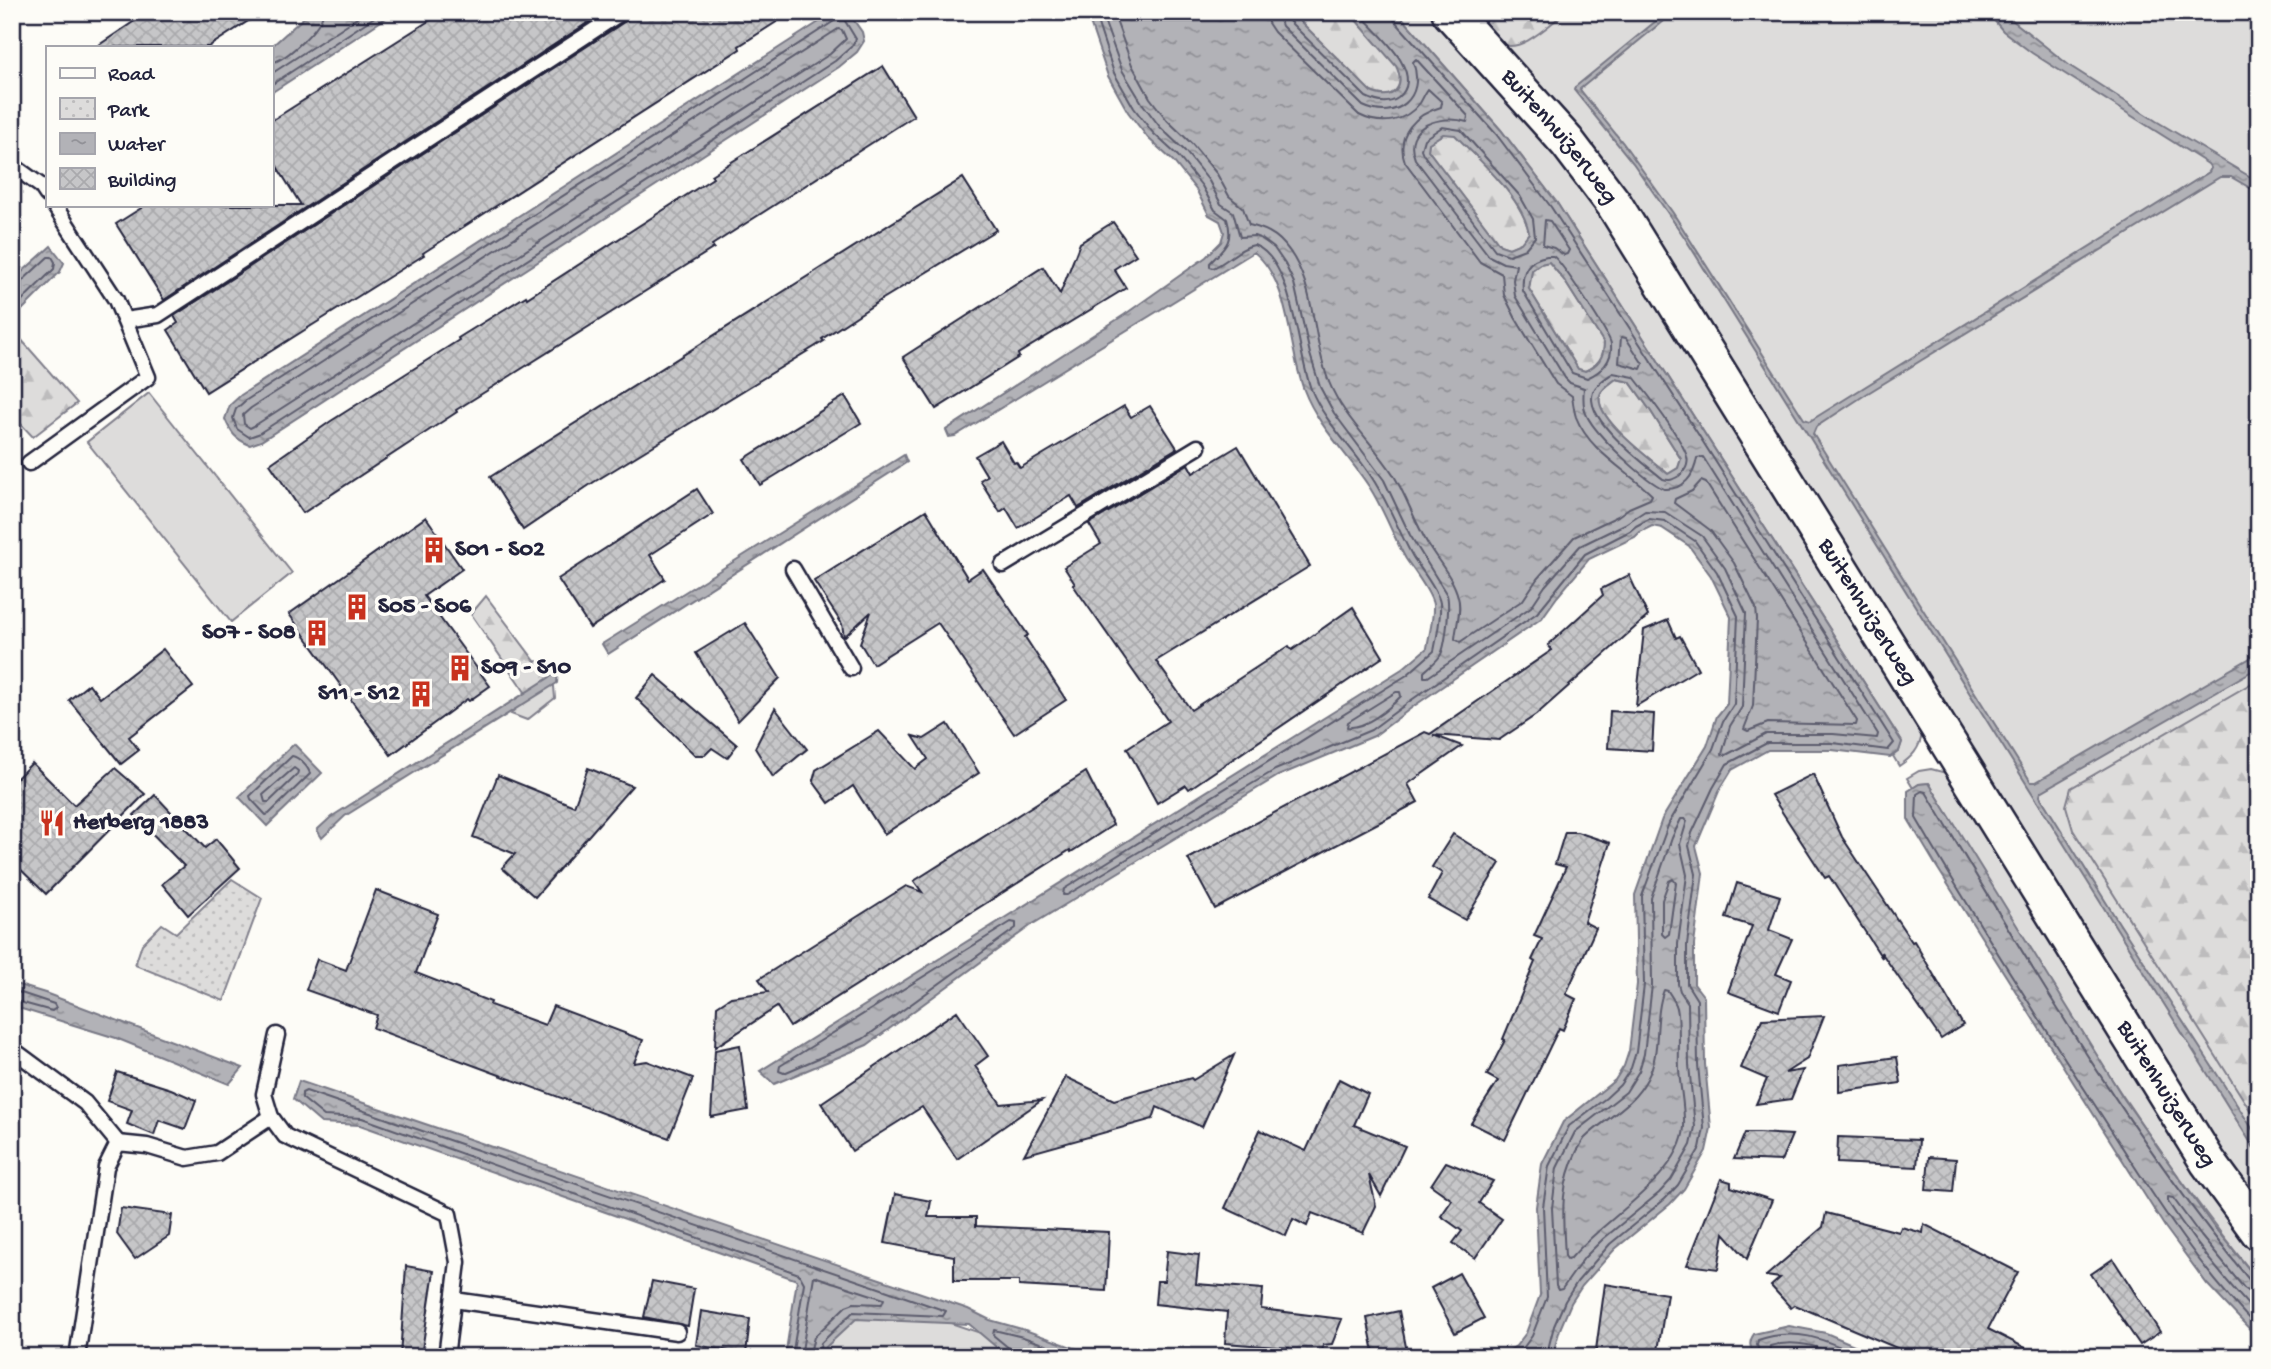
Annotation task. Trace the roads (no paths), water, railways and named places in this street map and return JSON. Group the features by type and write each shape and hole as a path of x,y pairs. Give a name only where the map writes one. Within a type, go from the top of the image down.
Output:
{"street":[{"name":"Buitenhuizerweg","path":"1450,12 1558,131 1614,204 2193,1138 2230,1195 2259,1232"}],"lane":[{"path":"125,320 158,315 622,12"},
{"path":"12,165 41,186 46,194"},
{"path":"29,463 148,377 116,300 55,206"},
{"path":"1003,565 1198,447"},
{"path":"793,569 850,668"},
{"path":"277,1035 264,1094 271,1117 285,1136 449,1214 458,1262 446,1357"},
{"path":"12,1049 85,1103 118,1143 147,1146 187,1158 217,1153 271,1117"},
{"path":"77,1357 106,1167 118,1143"},
{"path":"454,1300 677,1332"}],"water":[{"path":"310,12 395,12 273,92 272,46"},
{"path":"837,12 850,15 862,32 864,41 857,52 839,67 261,441 250,445 232,432 225,419 230,405 241,395"},
{"path":"1083,12 1291,12 1371,92 1385,95 1396,91 1398,87 1400,81 1396,66 1349,12 1397,12 1501,130 1557,203 1902,742 1899,751 1890,757 1832,750 1768,750 1732,770 1719,791 1696,846 1703,873 1694,945 1694,984 1704,997 1705,1064 1711,1128 1706,1151 1684,1189 1670,1204 1615,1249 1582,1286 1560,1329 1552,1357 1499,1357 1516,1346 1526,1333 1540,1295 1536,1207 1542,1164 1563,1122 1615,1080 1624,1066 1629,1051 1637,984 1635,895 1662,819 1707,746 1717,716 1727,704 1731,617 1711,576 1689,546 1662,528 1652,526 1589,559 1542,618 1374,736 1278,776 1033,924 867,1045 774,1084 760,1071 1402,669 1427,648 1433,615 1432,600 1406,559 1370,488 1325,429 1310,403 1299,373 1282,298 1266,265 1254,252 955,436 949,437 946,430 1124,315 1206,257 1221,242 1224,232 1220,221 1209,215 1197,191 1128,112 1108,76 1091,26","holes":["1443,134 1455,135 1509,193 1518,206 1529,233 1521,243 1509,248 1500,245 1428,150 1429,143","1549,262 1564,280 1604,343 1599,360 1585,371 1578,369 1529,289 1532,270","1616,379 1630,382 1681,459 1678,468 1668,474 1614,426 1600,404 1600,395"]},
{"path":"1667,12 1674,12 1580,89 1673,213 1804,419 1810,421 2209,172 2211,168 2032,53 2003,31 1987,12 2002,12 2070,66 2259,182 2259,193 2231,177 2220,177 1868,393 1816,427 1813,434 2031,782 2036,782 2259,653 2259,667 2041,792 2040,796 2259,1139 2259,1156 1685,238 1633,163 1574,90"},
{"path":"51,246 64,263 60,272 12,320 12,281"},
{"path":"904,455 907,462 608,654 602,644"},
{"path":"558,672 557,683 345,816 322,838 317,830 331,817"},
{"path":"294,744 322,773 267,826 239,797"},
{"path":"1929,783 2124,1099 2213,1226 2259,1281 2259,1339 2207,1284 2165,1227 1908,819 1908,791 1919,784"},
{"path":"12,983 243,1068 229,1084 116,1038 12,1006"},
{"path":"299,1081 968,1309 990,1320 1099,1357 1008,1357 969,1324 856,1319 826,1347 825,1357 785,1357 797,1280 360,1125 321,1123 293,1099"},
{"path":"1789,1326 1826,1333 1882,1357 1755,1356 1750,1345 1754,1334"}],"place":[{"name":"S01 - S02","path":"434,550"},
{"name":"S05 - S06","path":"357,607"},
{"name":"S07 - S08","path":"317,633"},
{"name":"S09 - S10","path":"460,668"},
{"name":"S11 - S12","path":"421,694"},
{"name":"Herberg 1883","path":"52,823"}]}
